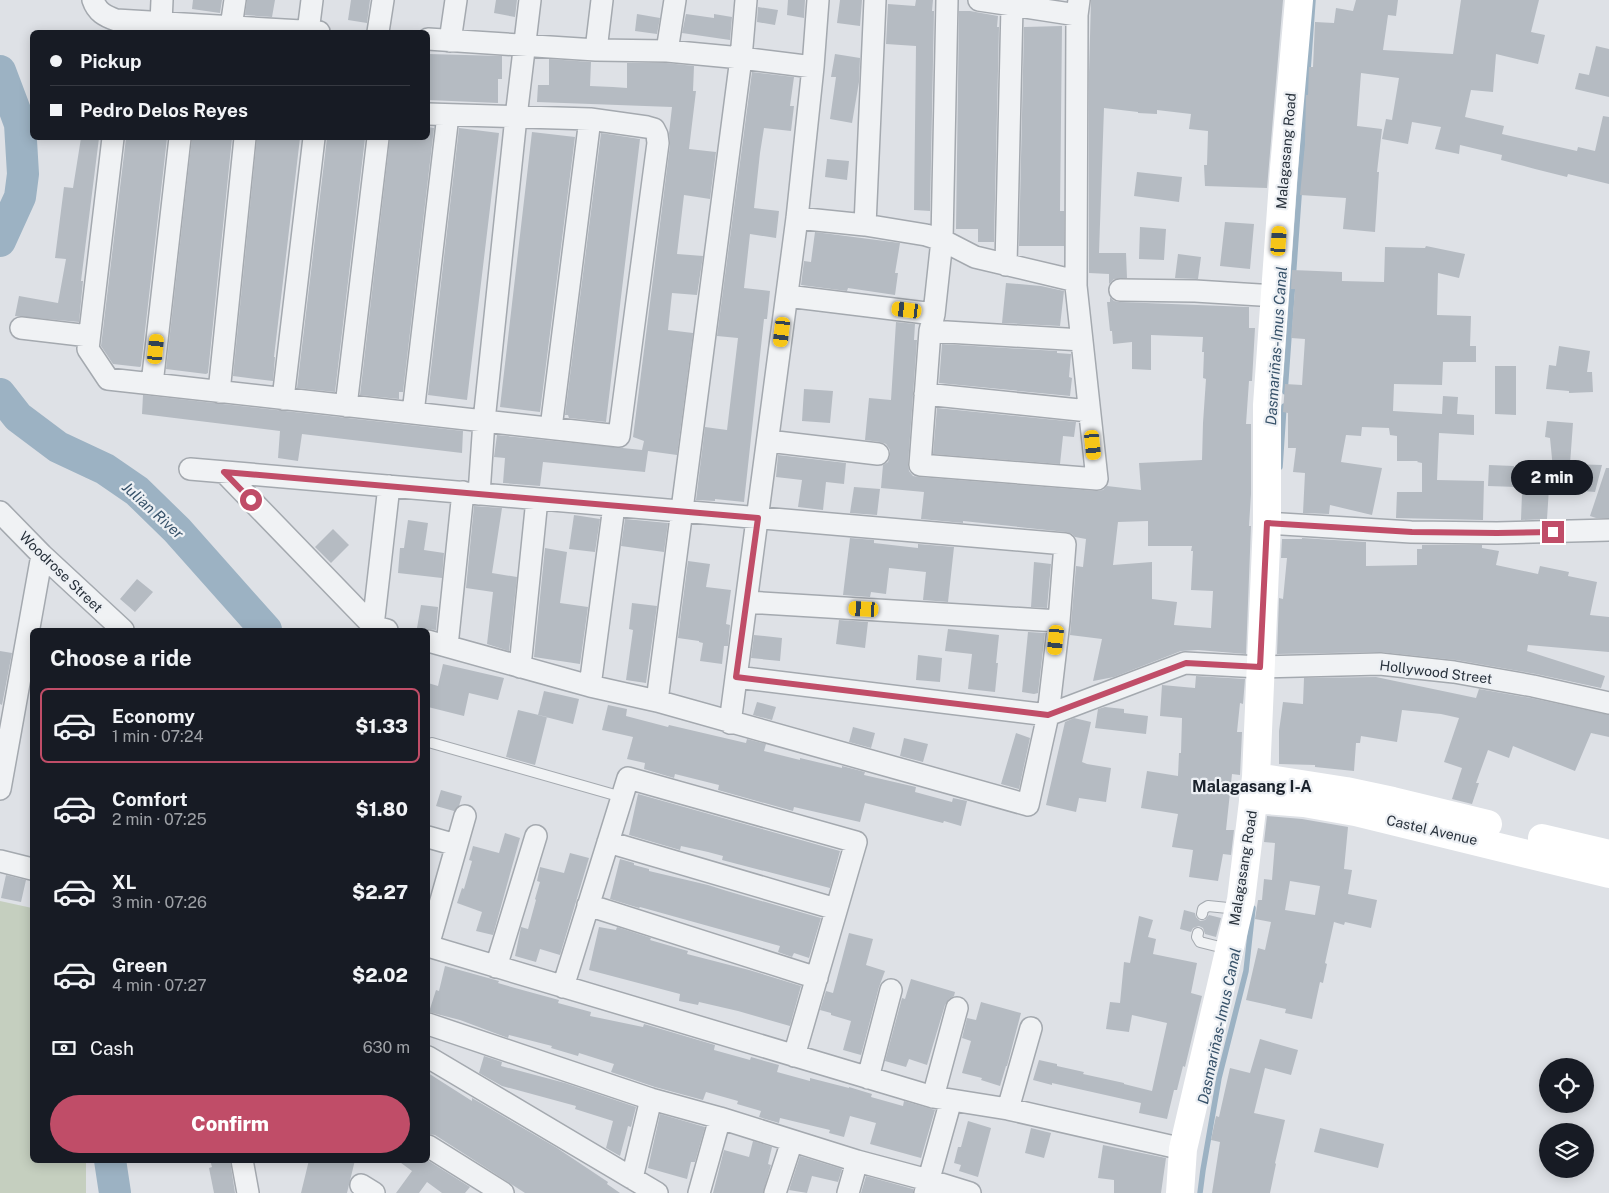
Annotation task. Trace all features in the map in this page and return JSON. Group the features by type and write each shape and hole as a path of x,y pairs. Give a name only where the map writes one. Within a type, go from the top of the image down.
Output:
{"main road":[{"name":"Malagasang Road","path":"1180,1193 1183,1149 1241,900 1254,788 1267,523 1267,405 1299,0"},
{"name":"Castel Avenue","path":"1254,788 1337,790 1394,800 1609,854"},
{"name":"Castel Avenue","path":"1254,788 1304,803 1355,812 1609,874"}],"street":[{"path":"93,0 95,6 104,16 116,20 280,30"},
{"path":"161,23 162,0"},
{"path":"231,27 235,0"},
{"path":"312,0 313,30"},
{"path":"378,30 383,0"},
{"path":"450,41 456,0"},
{"path":"190,469 471,493 682,512 1065,544 1048,715 1028,805 657,701 590,686 437,644 471,493 484,421 530,0"},
{"path":"596,50 602,0"},
{"path":"667,51 675,0"},
{"path":"657,701 741,58 746,0"},
{"path":"730,723 797,218 818,0"},
{"path":"865,225 875,0"},
{"path":"947,0 942,240 932,322 920,465 1097,479 1076,282 1078,8 1012,6 979,0"},
{"path":"1006,265 1012,6"},
{"path":"430,39 596,50 667,51 813,67"},
{"path":"114,140 88,348 108,379 619,436 658,143 654,129 590,119 438,114 413,413"},
{"path":"552,428 590,119"},
{"path":"152,384 180,140"},
{"path":"219,392 245,140"},
{"path":"283,399 314,140"},
{"path":"346,406 378,140"},
{"path":"797,218 926,234 975,257 1076,282"},
{"path":"1120,290 1195,291 1275,296"},
{"path":"787,296 932,322 1082,340"},
{"path":"21,328 89,336"},
{"path":"925,394 1089,411"},
{"path":"768,441 878,454"},
{"path":"224,472 380,628"},
{"path":"380,628 389,486"},
{"path":"520,667 538,499"},
{"path":"590,686 614,506"},
{"name":"Woodrose Street","path":"0,512 119,628"},
{"path":"1267,523 1412,532 1497,533 1609,530"},
{"path":"0,789 42,555"},
{"path":"746,602 1058,621"},
{"name":"Hollywood Street","path":"1048,715 1186,663 1260,667 1380,664 1454,672 1533,686 1609,703"},
{"path":"736,677 1048,715"},
{"path":"563,987 628,778 856,842 794,1056"},
{"path":"430,940 465,816"},
{"path":"496,967 536,836"},
{"path":"430,838 456,845"},
{"path":"608,842 836,909"},
{"path":"0,861 30,868"},
{"path":"588,906 817,978"},
{"path":"430,948 942,1099 1008,1108 1183,1149"},
{"path":"868,1078 891,990"},
{"path":"926,1186 956,1008"},
{"path":"430,1025 651,1098 857,1161 926,1186 970,1193"},
{"path":"1008,1108 1031,1028"},
{"path":"430,1058 657,1193"},
{"path":"632,1178 651,1098"},
{"path":"698,1193 720,1118"},
{"path":"775,1193 792,1141"},
{"path":"430,1147 503,1193"},
{"path":"848,1193 857,1161"},
{"path":"243,1163 248,1193"}],"lane":[{"path":"432,742 622,797"},
{"path":"1202,914 1203,909 1208,906 1239,909"},
{"path":"1198,933 1197,937 1200,942 1229,950"}],"green space":[{"path":"0,901 30,908 30,1163 86,1163 86,1193 0,1193"}],"building":[{"path":"193,0 222,0 220,13 192,9"},
{"path":"247,0 275,0 272,17 245,15"},
{"path":"351,0 370,0 367,23 348,20"},
{"path":"496,0 517,0 515,17 494,13"},
{"path":"788,0 805,0 804,18 787,15"},
{"path":"840,0 862,0 860,26 837,23"},
{"path":"916,0 933,0 932,11 934,11 930,211 914,210 916,46 886,44 888,4 915,6"},
{"path":"1091,0 1283,0 1267,188 1205,186 1204,165 1207,165 1208,131 1189,129 1191,114 1157,110 1157,114 1138,113 1104,108 1099,253 1126,253 1127,278 1114,279 1109,284 1109,274 1089,273"},
{"path":"1356,0 1398,0 1396,16 1388,15 1383,50 1453,54 1461,0 1539,0 1531,32 1545,35 1538,64 1496,54 1493,92 1471,90 1465,117 1504,126 1502,134 1577,151 1578,147 1595,151 1603,116 1609,117 1609,184 1568,174 1567,177 1535,169 1501,160 1502,155 1460,145 1459,154 1435,149 1441,127 1412,122 1408,144 1382,139 1386,119 1392,120 1399,78 1361,73 1357,126 1382,129 1377,172 1379,172 1375,232 1343,229 1346,198 1300,195 1305,144 1306,95 1308,95 1309,67 1313,67 1315,22 1334,23 1336,8 1353,11"},
{"path":"758,7 778,10 775,25 757,22"},
{"path":"959,11 998,16 994,242 978,242 978,229 956,229"},
{"path":"637,14 660,18 657,34 635,31"},
{"path":"686,14 714,18 714,14 732,17 730,40 682,33"},
{"path":"1062,26 1060,211 1064,211 1064,246 1019,246 1024,27"},
{"path":"1596,46 1609,49 1609,97 1575,89 1579,73 1589,75"},
{"path":"430,54 502,56 502,79 498,79 498,103 430,100"},
{"path":"835,54 860,58 859,82 852,123 830,119 836,77 831,77"},
{"path":"549,59 591,62 590,86 627,88 627,63 666,63 694,66 693,91 696,91 689,149 716,152 710,199 684,195 677,254 703,256 697,295 672,293 668,330 693,333 677,455 648,451 645,472 543,462 540,486 503,483 505,458 494,457 497,435 642,450 644,441 633,437 670,145 669,133 672,107 537,102 538,85 549,85"},
{"path":"752,72 794,77 790,106 794,106 791,131 764,128 760,153 754,208 779,211 776,238 750,234 744,288 770,291 767,319 764,319 744,502 715,499 715,501 696,500 705,427 727,430 738,338 717,336"},
{"path":"430,127 434,128 403,392 399,392 399,399 360,395 390,140 430,140"},
{"path":"459,128 499,133 467,400 428,395"},
{"path":"532,132 575,137 540,412 500,407"},
{"path":"601,133 640,139 606,422 569,418 568,415 565,415"},
{"path":"81,140 99,140 81,281 83,281 79,322 15,316 19,296 58,303 66,259 55,258 64,187 73,188"},
{"path":"126,140 167,140 141,366 113,364 101,346"},
{"path":"192,140 232,140 208,373 166,369"},
{"path":"257,140 300,140 274,357 273,381 233,376"},
{"path":"327,140 365,140 335,392 297,388"},
{"path":"827,159 849,161 847,180 825,177"},
{"path":"1137,172 1182,177 1179,202 1134,196"},
{"path":"1225,222 1254,224 1250,269 1220,266"},
{"path":"1140,227 1166,229 1164,260 1139,259"},
{"path":"815,232 900,243 895,273 898,273 895,295 848,288 847,291 801,285 804,261 811,262"},
{"path":"1426,246 1465,254 1459,278 1438,273 1437,315 1471,316 1470,346 1476,346 1476,362 1443,362 1442,385 1394,384 1393,411 1442,414 1443,396 1458,397 1457,414 1474,415 1474,435 1439,433 1437,480 1484,481 1483,520 1396,518 1397,492 1422,492 1422,463 1418,461 1397,461 1397,436 1390,435 1389,428 1362,427 1361,436 1346,435 1341,462 1382,468 1372,515 1330,505 1329,514 1303,513 1305,473 1293,472 1296,448 1288,448 1288,413 1283,412 1285,384 1302,385 1305,339 1291,338 1295,289 1291,289 1292,270 1342,272 1342,281 1384,282 1385,247 1425,248"},
{"path":"1178,254 1201,257 1198,279 1175,278"},
{"path":"1006,283 1041,286 1064,291 1060,326 1002,323"},
{"path":"1110,297 1114,301 1120,302 1249,307 1249,328 1255,328 1252,381 1249,381 1246,424 1251,424 1249,526 1251,526 1246,654 1198,650 1181,651 1114,677 1093,681 1102,639 1070,635 1076,566 1083,567 1086,539 1075,537 1066,532 963,521 963,523 921,519 924,492 881,488 883,465 888,462 890,450 886,444 865,440 869,398 891,400 896,322 915,324 914,340 917,340 908,464 909,471 913,476 1096,491 1103,490 1107,486 1141,490 1139,463 1202,460 1206,379 1203,378 1203,337 1151,335 1151,370 1132,369 1132,342 1113,344 1107,302 1110,302","holes":["1148,521 1148,546 1192,546 1191,590 1213,591 1211,628 1174,625 1177,602 1152,599 1152,562 1113,565 1118,522"]},
{"path":"942,344 1057,351 1057,353 1071,354 1069,377 1072,378 1070,396 939,383"},
{"path":"1559,346 1590,351 1587,372 1592,372 1593,392 1569,393 1569,391 1546,389 1549,365 1556,366"},
{"path":"1495,366 1516,366 1516,415 1495,414"},
{"path":"804,389 833,391 830,423 802,421"},
{"path":"143,395 463,431 462,453 302,434 298,461 278,458 280,431 142,414"},
{"path":"937,408 1076,422 1074,437 1063,436 1060,464 933,454"},
{"path":"1547,421 1573,423 1570,464 1602,465 1595,492 1549,488 1547,519 1521,520 1522,493 1530,494 1534,469 1553,469 1550,438 1545,437"},
{"path":"778,455 846,463 844,484 826,482 823,510 798,507 802,480 776,477"},
{"path":"1489,465 1514,466 1514,468 1517,468 1517,487 1488,486"},
{"path":"1606,468 1609,468 1609,518 1596,518 1590,516"},
{"path":"854,487 880,489 877,515 850,513"},
{"path":"474,506 502,508 492,573 517,577 509,651 487,644 493,592 466,588"},
{"path":"574,515 600,519 595,552 569,549"},
{"path":"625,519 668,523 664,552 621,546"},
{"path":"408,520 428,523 424,550 444,553 442,578 398,573 400,548 404,548"},
{"path":"333,529 349,545 331,563 315,547"},
{"path":"850,538 874,540 874,543 918,548 918,544 954,547 948,602 923,600 926,572 889,568 886,594 871,592 870,597 843,595"},
{"path":"1302,538 1366,542 1366,566 1417,565 1417,549 1422,549 1422,545 1482,545 1482,548 1499,551 1496,565 1538,574 1540,566 1569,572 1568,576 1597,582 1590,615 1609,617 1609,652 1528,645 1527,651 1605,676 1601,688 1456,660 1381,652 1277,654 1279,598 1283,599 1287,558 1281,558 1282,539"},
{"path":"545,548 567,552 560,603 588,607 580,664 534,657"},
{"path":"688,561 710,564 706,587 731,590 726,624 730,625 728,646 724,646 722,664 700,661 703,643 678,638"},
{"path":"1034,562 1051,564 1047,608 1031,607"},
{"path":"137,579 153,592 135,612 120,599"},
{"path":"632,603 657,606 646,683 626,680 633,630 629,629"},
{"path":"421,605 438,607 436,630 417,628"},
{"path":"839,620 868,622 865,648 836,644"},
{"path":"948,629 999,635 995,692 968,689 972,654 945,651"},
{"path":"1028,632 1045,633 1038,693 1034,694 1022,692"},
{"path":"754,635 782,638 780,661 751,658"},
{"path":"0,651 12,653 2,705 0,704"},
{"path":"918,655 942,658 940,682 916,680"},
{"path":"443,664 504,678 498,700 469,693 464,716 430,708 430,684 438,686"},
{"path":"1196,676 1245,679 1243,704 1240,703 1237,732 1242,732 1240,775 1232,774 1226,830 1234,830 1231,855 1223,854 1218,881 1189,877 1193,850 1172,847 1178,814 1141,808 1147,771 1178,776 1182,718 1160,716 1162,685 1195,688"},
{"path":"1376,677 1476,698 1479,689 1609,715 1609,737 1591,733 1575,771 1513,746 1509,758 1488,750 1476,783 1479,783 1472,804 1452,799 1462,768 1444,762 1459,718 1441,714 1402,710 1397,742 1361,736 1360,743 1356,743 1354,771 1315,767 1315,765 1279,764 1279,731 1283,702 1303,704 1304,678"},
{"path":"544,691 579,699 573,724 538,715"},
{"path":"757,702 776,707 772,720 753,715"},
{"path":"608,705 627,709 626,716 668,727 669,725 746,743 747,739 766,744 764,751 865,772 864,775 916,787 915,792 952,802 953,798 967,801 961,826 865,803 860,822 794,807 793,811 718,790 719,785 675,774 674,778 644,769 645,763 627,759 633,737 602,730"},
{"path":"1105,707 1124,709 1124,713 1148,716 1146,734 1095,728 1098,709"},
{"path":"518,710 547,717 535,765 506,757"},
{"path":"1074,718 1091,722 1082,762 1111,768 1106,802 1079,798 1076,812 1046,805 1065,722"},
{"path":"853,727 875,733 871,748 849,742"},
{"path":"1016,733 1030,738 1019,789 1001,784"},
{"path":"904,738 928,744 923,762 900,756"},
{"path":"441,790 462,796 459,806 454,811 436,806"},
{"path":"638,794 840,851 830,888 722,860 723,856 708,852 681,846 680,850 629,835"},
{"path":"1267,816 1302,819 1348,827 1344,869 1352,870 1348,894 1377,900 1371,928 1345,922 1344,925 1334,922 1325,963 1327,964 1323,983 1320,982 1312,1019 1285,1013 1286,1009 1246,1000 1258,948 1265,950 1271,922 1255,919 1258,900 1262,900 1264,879 1272,880 1275,843 1264,842","holes":["1290,881 1320,886 1315,915 1285,910"]},
{"path":"505,833 520,838 493,935 476,931 482,912 457,903 462,888 464,889 472,861 469,860 473,846 499,853"},
{"path":"570,853 589,858 560,955 540,949 536,962 515,956 521,927 528,929 540,882 537,881 540,867 564,873"},
{"path":"620,859 649,869 649,871 708,885 821,918 809,958 794,953 792,957 778,952 780,946 610,899"},
{"path":"6,875 26,880 21,902 1,898"},
{"path":"1184,910 1195,913 1200,921 1205,920 1209,915 1221,918 1216,937 1205,934 1203,928 1199,926 1193,928 1191,932 1180,929"},
{"path":"1139,916 1153,920 1148,937 1156,939 1153,954 1197,963 1191,993 1202,996 1185,1067 1183,1066 1177,1090 1174,1090 1167,1119 1139,1113 1141,1103 1033,1080 1039,1060 1084,1072 1083,1074 1152,1091 1167,1023 1132,1015 1129,1032 1106,1029 1110,1002 1120,1003 1124,962 1130,963"},
{"path":"599,927 616,930 617,927 651,938 650,940 688,951 687,954 801,986 790,1026 699,1002 698,1005 679,1001 680,994 589,970"},
{"path":"849,933 873,939 866,965 885,971 861,1055 843,1050 851,1021 820,1010 826,991 833,993"},
{"path":"445,966 559,1000 558,1003 591,1012 590,1016 643,1027 644,1024 715,1045 714,1050 750,1060 751,1057 779,1065 777,1072 810,1081 810,1078 849,1087 872,1094 871,1097 903,1106 904,1101 935,1110 921,1158 870,1144 876,1123 850,1116 844,1137 829,1133 830,1130 780,1118 779,1123 759,1117 761,1111 737,1104 738,1101 706,1092 703,1100 655,1087 611,1072 614,1064 579,1053 578,1056 551,1048 552,1046 509,1035 508,1038 460,1020 430,1012 436,990 439,991"},
{"path":"911,979 955,992 954,996 945,1005 927,1065 909,1059 906,1067 885,1061 902,998 905,999"},
{"path":"981,1002 1021,1013 1000,1086 981,1080 982,1078 962,1073 971,1041 962,1038 967,1018 976,1020"},
{"path":"1260,1039 1298,1050 1291,1075 1265,1068 1254,1113 1285,1120 1270,1193 1212,1193 1220,1142 1211,1140 1216,1116 1219,1117 1230,1068 1250,1073"},
{"path":"484,1056 502,1062 501,1066 565,1083 636,1107 631,1127 628,1126 620,1156 606,1148 613,1121 575,1109 576,1106 502,1086 479,1073"},
{"path":"430,1074 472,1101 472,1098 557,1148 608,1182 607,1184 620,1193 525,1193 435,1135 430,1134"},
{"path":"660,1114 705,1127 695,1162 691,1162 687,1179 648,1168"},
{"path":"968,1121 991,1128 978,1177 959,1171 961,1165 954,1163 958,1147 961,1147"},
{"path":"1031,1128 1051,1133 1044,1158 1025,1153"},
{"path":"1320,1128 1384,1144 1378,1168 1314,1152"},
{"path":"753,1141 772,1147 768,1164 771,1165 763,1193 713,1193 724,1150 749,1157"},
{"path":"1103,1145 1166,1158 1161,1193 1114,1193 1114,1180 1098,1178"},
{"path":"800,1156 842,1169 838,1182 812,1176 807,1193 789,1190"},
{"path":"430,1162 470,1187 465,1193 442,1193 427,1182 419,1193 396,1193 412,1171 401,1163"},
{"path":"211,1163 230,1163 235,1193 214,1193 209,1168 212,1167"},
{"path":"308,1163 354,1163 347,1193 301,1193"},
{"path":"866,1176 913,1189 913,1193 861,1193"}],"waterway":[{"name":"Dasmariñas-Imus Canal","path":"1285,392 1313,0"},
{"name":"Julian River","path":"0,71 20,124 23,174 20,197 0,241"},
{"name":"Julian River","path":"0,394 18,417 58,447 105,469 137,491 177,530 264,628"},
{"name":"Dasmariñas-Imus Canal","path":"1280,467 1284,406"},
{"name":"Dasmariñas-Imus Canal","path":"1200,1193 1219,1078 1246,971 1253,908"},
{"name":"Julian River","path":"110,1163 115,1193"}],"district":[{"name":"Malagasang I-A","path":"1252,786"}],"route":[{"path":"251,500 224,472 758,518 736,677 1048,715 1186,663 1260,667 1267,523 1412,532 1553,532"}]}
